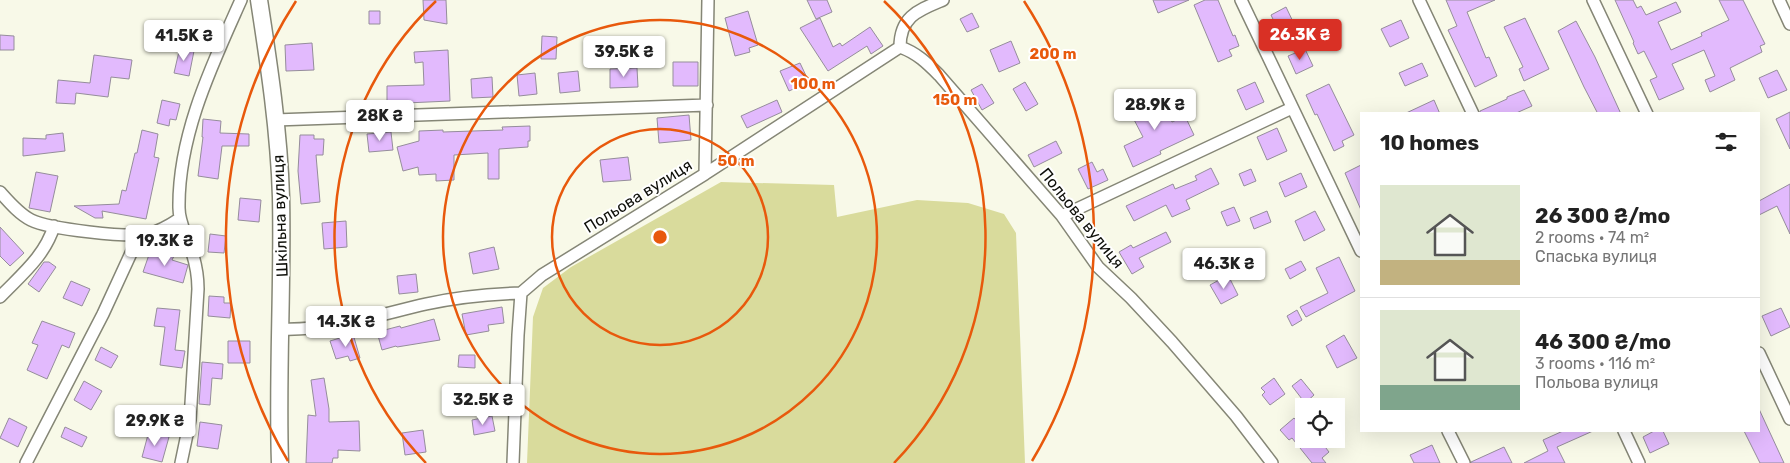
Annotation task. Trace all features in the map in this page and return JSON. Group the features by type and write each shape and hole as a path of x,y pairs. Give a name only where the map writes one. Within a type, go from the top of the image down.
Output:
{"main road":[{"name":"Шкільна вулиця","path":"259,0 275,120 281,196 280,463"}],"street":[{"path":"181,463 190,420 198,289 192,250 180,219 180,191 189,134 202,91 241,0"},
{"path":"705,174 708,0"},
{"path":"900,47 902,28 911,16 943,0"},
{"path":"1241,0 1360,249"},
{"path":"1419,0 1472,112"},
{"path":"1593,0 1646,112"},
{"path":"1779,0 1790,24"},
{"name":"Польова вулиця","path":"521,294 542,275 705,174 900,47 922,58 939,75 1062,216 1098,267 1137,304 1172,342 1242,423 1272,463"},
{"path":"275,120 707,105"},
{"path":"1062,216 1292,108"},
{"path":"0,192 27,218 54,226 136,236 159,230 180,219"},
{"path":"0,297 42,254 48,244 54,226"},
{"path":"26,463 103,314 132,251 136,236"},
{"path":"280,329 323,327 429,304 489,295 521,294 513,463"},
{"path":"1760,354 1790,419"},
{"path":"1448,432 1464,463"},
{"path":"1624,432 1639,463"}],"green space":[{"path":"721,182 834,185 837,217 917,200 968,203 1004,214 1016,233 1025,463 527,463 533,317 543,288 571,267"}],"building":[{"path":"423,0 446,0 447,24 424,20"},
{"path":"807,0 827,0 832,12 816,19"},
{"path":"1153,0 1189,0 1158,13"},
{"path":"1205,0 1218,0 1239,46 1229,50 1232,56 1218,62 1194,5"},
{"path":"1446,0 1495,0 1467,12 1486,58 1489,57 1497,76 1475,87 1448,30 1457,26"},
{"path":"1615,0 1633,0 1637,8 1641,6 1646,15 1676,2 1681,12 1658,22 1671,50 1702,36 1701,33 1729,20 1719,0 1743,0 1765,44 1760,46 1762,52 1730,68 1735,80 1710,92 1705,80 1715,76 1704,50 1672,64 1684,89 1659,100 1650,80 1657,77 1644,51 1638,54"},
{"path":"1286,7 1296,28 1281,36 1271,15"},
{"path":"369,11 380,11 380,24 369,24"},
{"path":"748,11 758,45 749,48 750,52 735,56 725,18"},
{"path":"972,13 979,27 967,32 960,19"},
{"path":"820,18 833,47 840,43 842,46 870,27 883,46 871,54 867,46 828,71 800,28"},
{"path":"1525,18 1549,69 1524,81 1519,69 1523,67 1504,27"},
{"path":"1401,20 1409,38 1390,47 1381,29"},
{"path":"1576,21 1620,112 1597,112 1558,31"},
{"path":"0,35 14,36 14,50 0,50"},
{"path":"542,36 557,37 556,59 541,59"},
{"path":"1011,41 1020,63 999,72 990,50"},
{"path":"312,43 314,70 286,71 285,45"},
{"path":"180,47 194,51 189,76 174,73"},
{"path":"1305,49 1313,66 1296,74 1288,56"},
{"path":"448,50 450,101 387,106 387,86 424,85 423,62 415,63 414,52"},
{"path":"94,55 132,60 129,79 111,77 108,97 76,93 75,104 56,103 58,80 90,83"},
{"path":"673,62 698,62 698,86 673,86"},
{"path":"800,63 809,82 789,91 780,71"},
{"path":"1422,63 1428,76 1405,86 1399,73"},
{"path":"637,68 638,87 610,88 610,69"},
{"path":"1777,70 1787,90 1768,98 1759,78"},
{"path":"578,71 580,91 560,93 558,73"},
{"path":"535,73 537,94 519,96 517,75"},
{"path":"492,77 493,97 472,98 471,79"},
{"path":"1025,82 1038,104 1026,111 1013,89"},
{"path":"1255,82 1264,102 1246,110 1237,90"},
{"path":"982,84 994,103 982,110 971,90"},
{"path":"1329,84 1354,135 1342,141 1344,146 1334,151 1306,95"},
{"path":"1524,90 1532,106 1518,112 1480,112 1507,99 1507,97"},
{"path":"1159,93 1172,122 1185,116 1194,135 1160,151 1161,154 1133,167 1124,146 1143,137 1129,110 1147,102 1145,99"},
{"path":"162,100 180,104 176,120 170,119 169,126 157,123"},
{"path":"777,100 782,112 747,128 741,116"},
{"path":"1434,100 1439,112 1408,112"},
{"path":"1790,112 1790,149 1776,119"},
{"path":"689,115 691,140 659,143 657,118"},
{"path":"203,119 221,121 220,133 249,134 249,146 222,146 218,179 198,176 203,137"},
{"path":"530,126 528,147 499,149 499,179 488,179 488,153 454,155 454,180 436,181 436,174 419,175 418,167 403,171 397,147 419,141 419,131 503,130 502,127"},
{"path":"1277,128 1287,151 1267,160 1257,137"},
{"path":"142,130 158,134 154,157 159,158 146,219 102,211 103,218 95,218 74,206 119,204 122,190 126,191"},
{"path":"391,132 393,150 369,152 367,134"},
{"path":"63,133 65,151 23,156 23,138 46,139 46,135"},
{"path":"300,135 314,135 314,139 324,139 323,155 316,155 320,202 301,204 298,171"},
{"path":"1056,141 1062,153 1034,167 1028,155"},
{"path":"628,157 631,180 603,182 600,160"},
{"path":"1092,162 1097,172 1103,169 1108,180 1088,189 1078,169"},
{"path":"1360,166 1360,208 1345,173"},
{"path":"1211,168 1219,184 1186,200 1190,209 1172,217 1166,205 1134,221 1126,206 1173,184 1175,189 1197,180 1195,176"},
{"path":"1251,169 1256,181 1244,186 1239,174"},
{"path":"36,172 58,176 50,212 29,208"},
{"path":"1301,173 1307,187 1285,197 1279,183"},
{"path":"1790,184 1790,234 1777,206 1760,214 1760,200"},
{"path":"240,198 261,200 259,222 238,220"},
{"path":"1234,207 1240,221 1227,226 1221,212"},
{"path":"1267,211 1271,222 1254,229 1250,218"},
{"path":"1315,211 1325,230 1304,241 1295,221"},
{"path":"346,221 347,247 324,249 322,223"},
{"path":"0,227 24,253 10,266 0,256"},
{"path":"1166,232 1171,242 1139,258 1144,267 1132,274 1119,252 1131,245 1133,248"},
{"path":"210,234 226,236 224,253 208,252"},
{"path":"494,247 499,269 473,274 469,253"},
{"path":"151,249 174,256 172,260 188,265 183,283 143,272"},
{"path":"1339,257 1355,291 1306,317 1300,307 1328,293 1316,268"},
{"path":"1301,261 1306,270 1290,279 1285,269"},
{"path":"44,262 49,262 56,267 39,292 28,284"},
{"path":"416,274 418,292 399,294 397,276"},
{"path":"1228,275 1238,295 1221,304 1210,285"},
{"path":"71,281 90,289 82,306 63,298"},
{"path":"209,296 224,297 224,303 231,303 230,318 208,316"},
{"path":"502,307 504,323 488,325 489,331 466,335 462,314"},
{"path":"157,308 180,310 175,350 185,351 182,368 160,365 165,327 154,326"},
{"path":"1781,308 1790,327 1771,336 1762,316"},
{"path":"1297,310 1302,320 1292,326 1287,316"},
{"path":"434,319 440,340 396,346 382,350 377,332"},
{"path":"42,321 75,333 69,348 62,345 47,379 27,370 38,345 32,343"},
{"path":"353,334 360,358 350,361 348,356 336,359 330,341"},
{"path":"1344,335 1357,358 1337,368 1326,346"},
{"path":"228,341 250,341 250,363 228,363"},
{"path":"101,347 118,356 111,368 95,360"},
{"path":"459,355 475,355 475,368 458,367"},
{"path":"202,362 223,364 222,379 212,378 210,405 199,404"},
{"path":"324,378 329,422 359,421 360,451 338,450 338,458 333,458 332,463 306,463 308,415 316,416 311,380"},
{"path":"1274,378 1285,394 1270,405 1262,395 1265,392 1261,388"},
{"path":"1301,379 1314,395 1311,398 1301,398 1292,386"},
{"path":"84,381 102,391 91,410 74,400"},
{"path":"1760,411 1784,463 1760,463 1744,432 1760,432"},
{"path":"492,416 495,431 474,435 472,420"},
{"path":"9,418 27,427 18,447 0,438"},
{"path":"1294,418 1295,442 1292,438 1289,440 1280,430"},
{"path":"200,422 222,425 218,449 197,446"},
{"path":"65,427 87,437 82,447 61,437"},
{"path":"423,430 426,452 405,455 402,433"},
{"path":"149,431 169,437 162,462 142,457"},
{"path":"1561,432 1591,432 1557,447 1565,463 1524,463 1548,451 1543,440"},
{"path":"1652,432 1663,432 1669,444 1650,453 1643,437"},
{"path":"1432,445 1440,463 1414,463 1410,455"},
{"path":"1504,447 1512,463 1471,463 1471,462"},
{"path":"1300,448 1326,448 1329,452 1322,458 1326,463 1312,463"}]}
